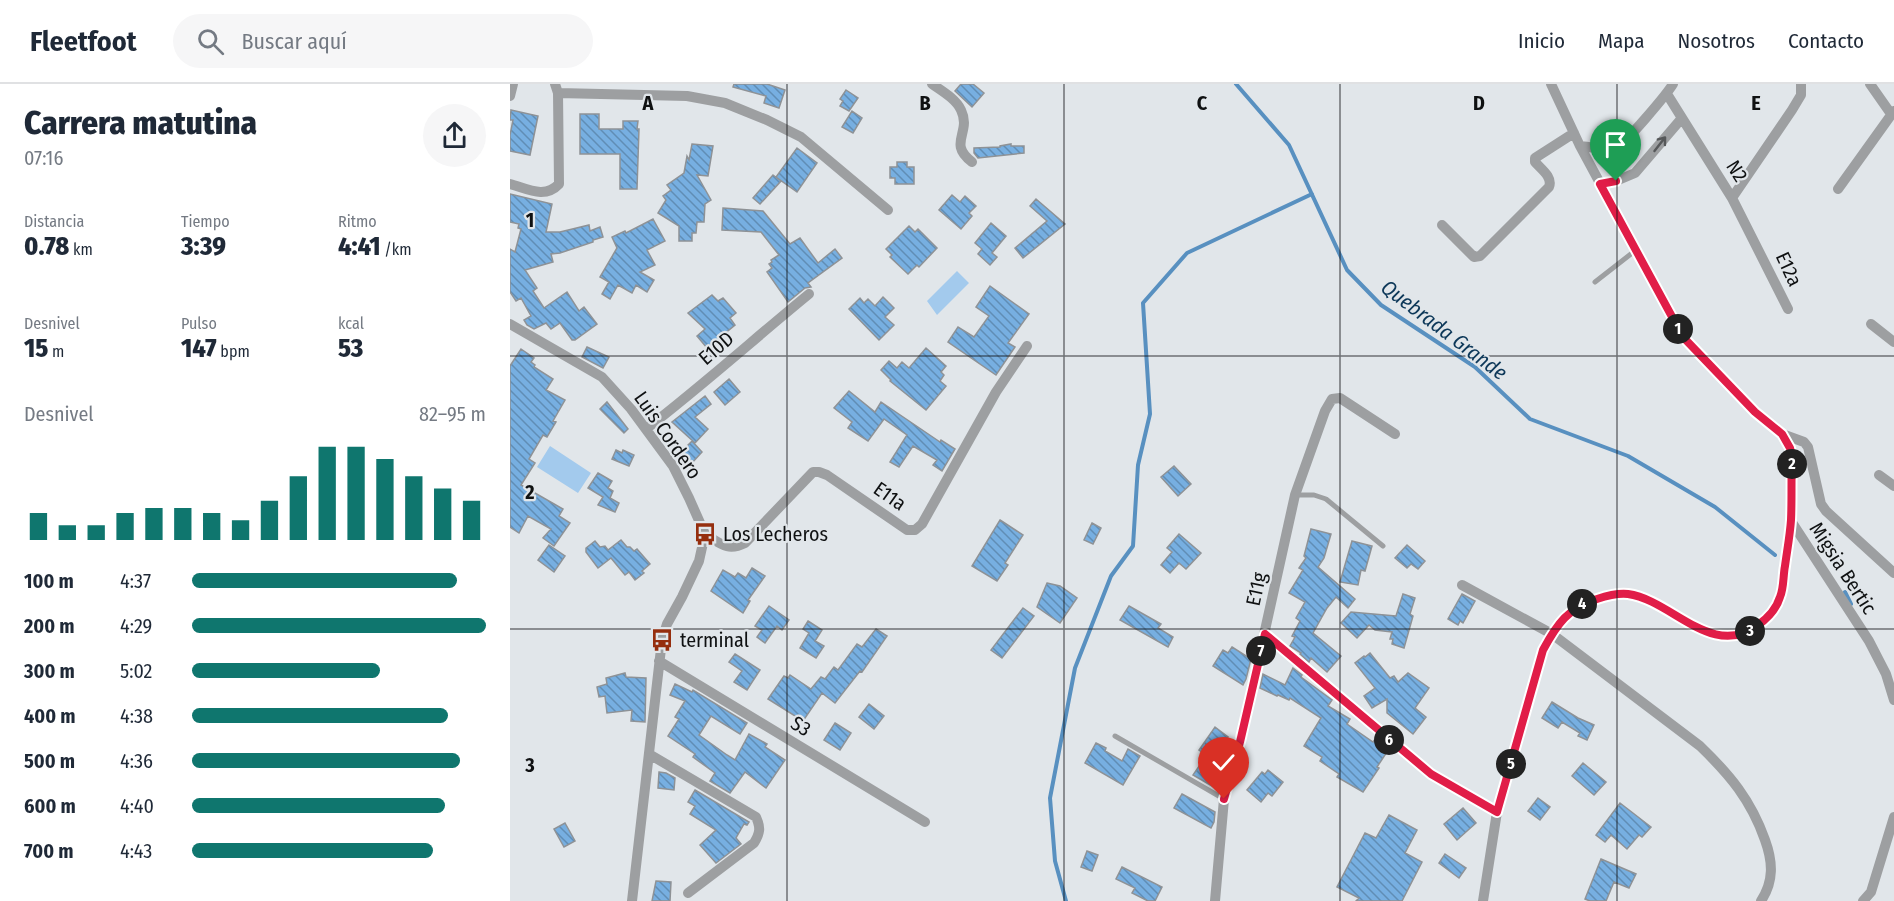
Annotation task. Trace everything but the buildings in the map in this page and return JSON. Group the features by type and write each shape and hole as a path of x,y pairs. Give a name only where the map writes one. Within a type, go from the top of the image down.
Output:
{"street":[{"path":"510,96 513,84"},
{"path":"932,84 960,107 964,128 960,147 962,154 972,162"},
{"path":"1551,84 1580,146 1683,337 1755,412 1782,434 1804,442 1808,447 1818,495 1826,511 1894,573"},
{"path":"1580,146 1611,149 1621,146 1667,94 1673,84"},
{"path":"1732,198 1792,110 1801,95 1801,84"},
{"path":"1838,189 1892,112 1870,84"},
{"path":"510,184 544,193 552,191 559,184 556,88 687,96 725,103 801,136 888,210"},
{"name":"N2","path":"1667,94 1732,198 1757,245"},
{"path":"1600,184 1616,181 1635,173 1682,118"},
{"path":"1442,225 1474,257 1479,256 1549,187 1550,179 1534,162 1535,158 1574,133"},
{"name":"E12a","path":"1757,245 1788,309"},
{"name":"E10D","path":"646,429 809,294"},
{"path":"1871,324 1894,342"},
{"name":"Luis Cordero","path":"512,329 602,377 631,409 673,466 705,534"},
{"name":"E11a","path":"705,534 728,548 745,543 813,472 827,475 907,530 915,530 922,524 996,392 1027,346"},
{"name":"E11g","path":"1215,901 1224,799 1240,742 1295,495 1325,411 1332,399 1340,398 1395,434"},
{"path":"1483,901 1497,812 1543,650 1566,615 1582,604 1604,596 1626,593 1643,597 1684,622 1708,633 1731,636 1749,632 1770,616 1780,597 1791,521 1792,456 1782,434"},
{"path":"1880,475 1894,486"},
{"name":"Migsia Bertic","path":"1791,521 1869,641 1886,674 1894,700"},
{"path":"632,901 662,640 667,624 699,561 705,534"},
{"path":"1462,585 1552,634 1701,746 1721,766 1740,788 1757,818 1770,855 1772,876 1768,891 1761,901"},
{"path":"1265,634 1431,774 1497,812"},
{"name":"S3","path":"659,661 925,822"},
{"path":"649,754 756,817 760,826 754,843 688,893"},
{"path":"1863,901 1871,892 1894,817"}],"lane":[{"path":"1595,282 1636,250"},
{"path":"1295,495 1314,495 1326,499 1383,546"},
{"path":"1115,736 1224,799"}],"shaded area":[{"path":"957,271 969,283 937,315 927,301"},
{"path":"550,446 591,473 578,493 537,467"}],"waterway":[{"name":"Quebrada Grande","path":"1236,84 1289,145 1347,270 1381,305 1475,367 1530,419 1628,456 1715,507 1775,555"},
{"path":"1066,901 1055,861 1050,798 1075,668 1111,576 1133,546 1138,465 1150,414 1143,303 1187,253 1312,194"},
{"name":"Quebrada Grande","path":"1845,592 1851,604"}],"place":[{"name":"Los Lecheros","path":"705,534"},
{"name":"terminal","path":"662,640"}],"route":[{"path":"1224,799 1265,634 1413,761 1497,812 1543,650 1566,615 1582,604 1604,596 1626,593 1643,597 1684,622 1708,633 1731,636 1749,632 1770,616 1780,597 1791,521 1792,456 1790,448 1782,434 1755,412 1683,337 1600,184 1616,181"}]}
